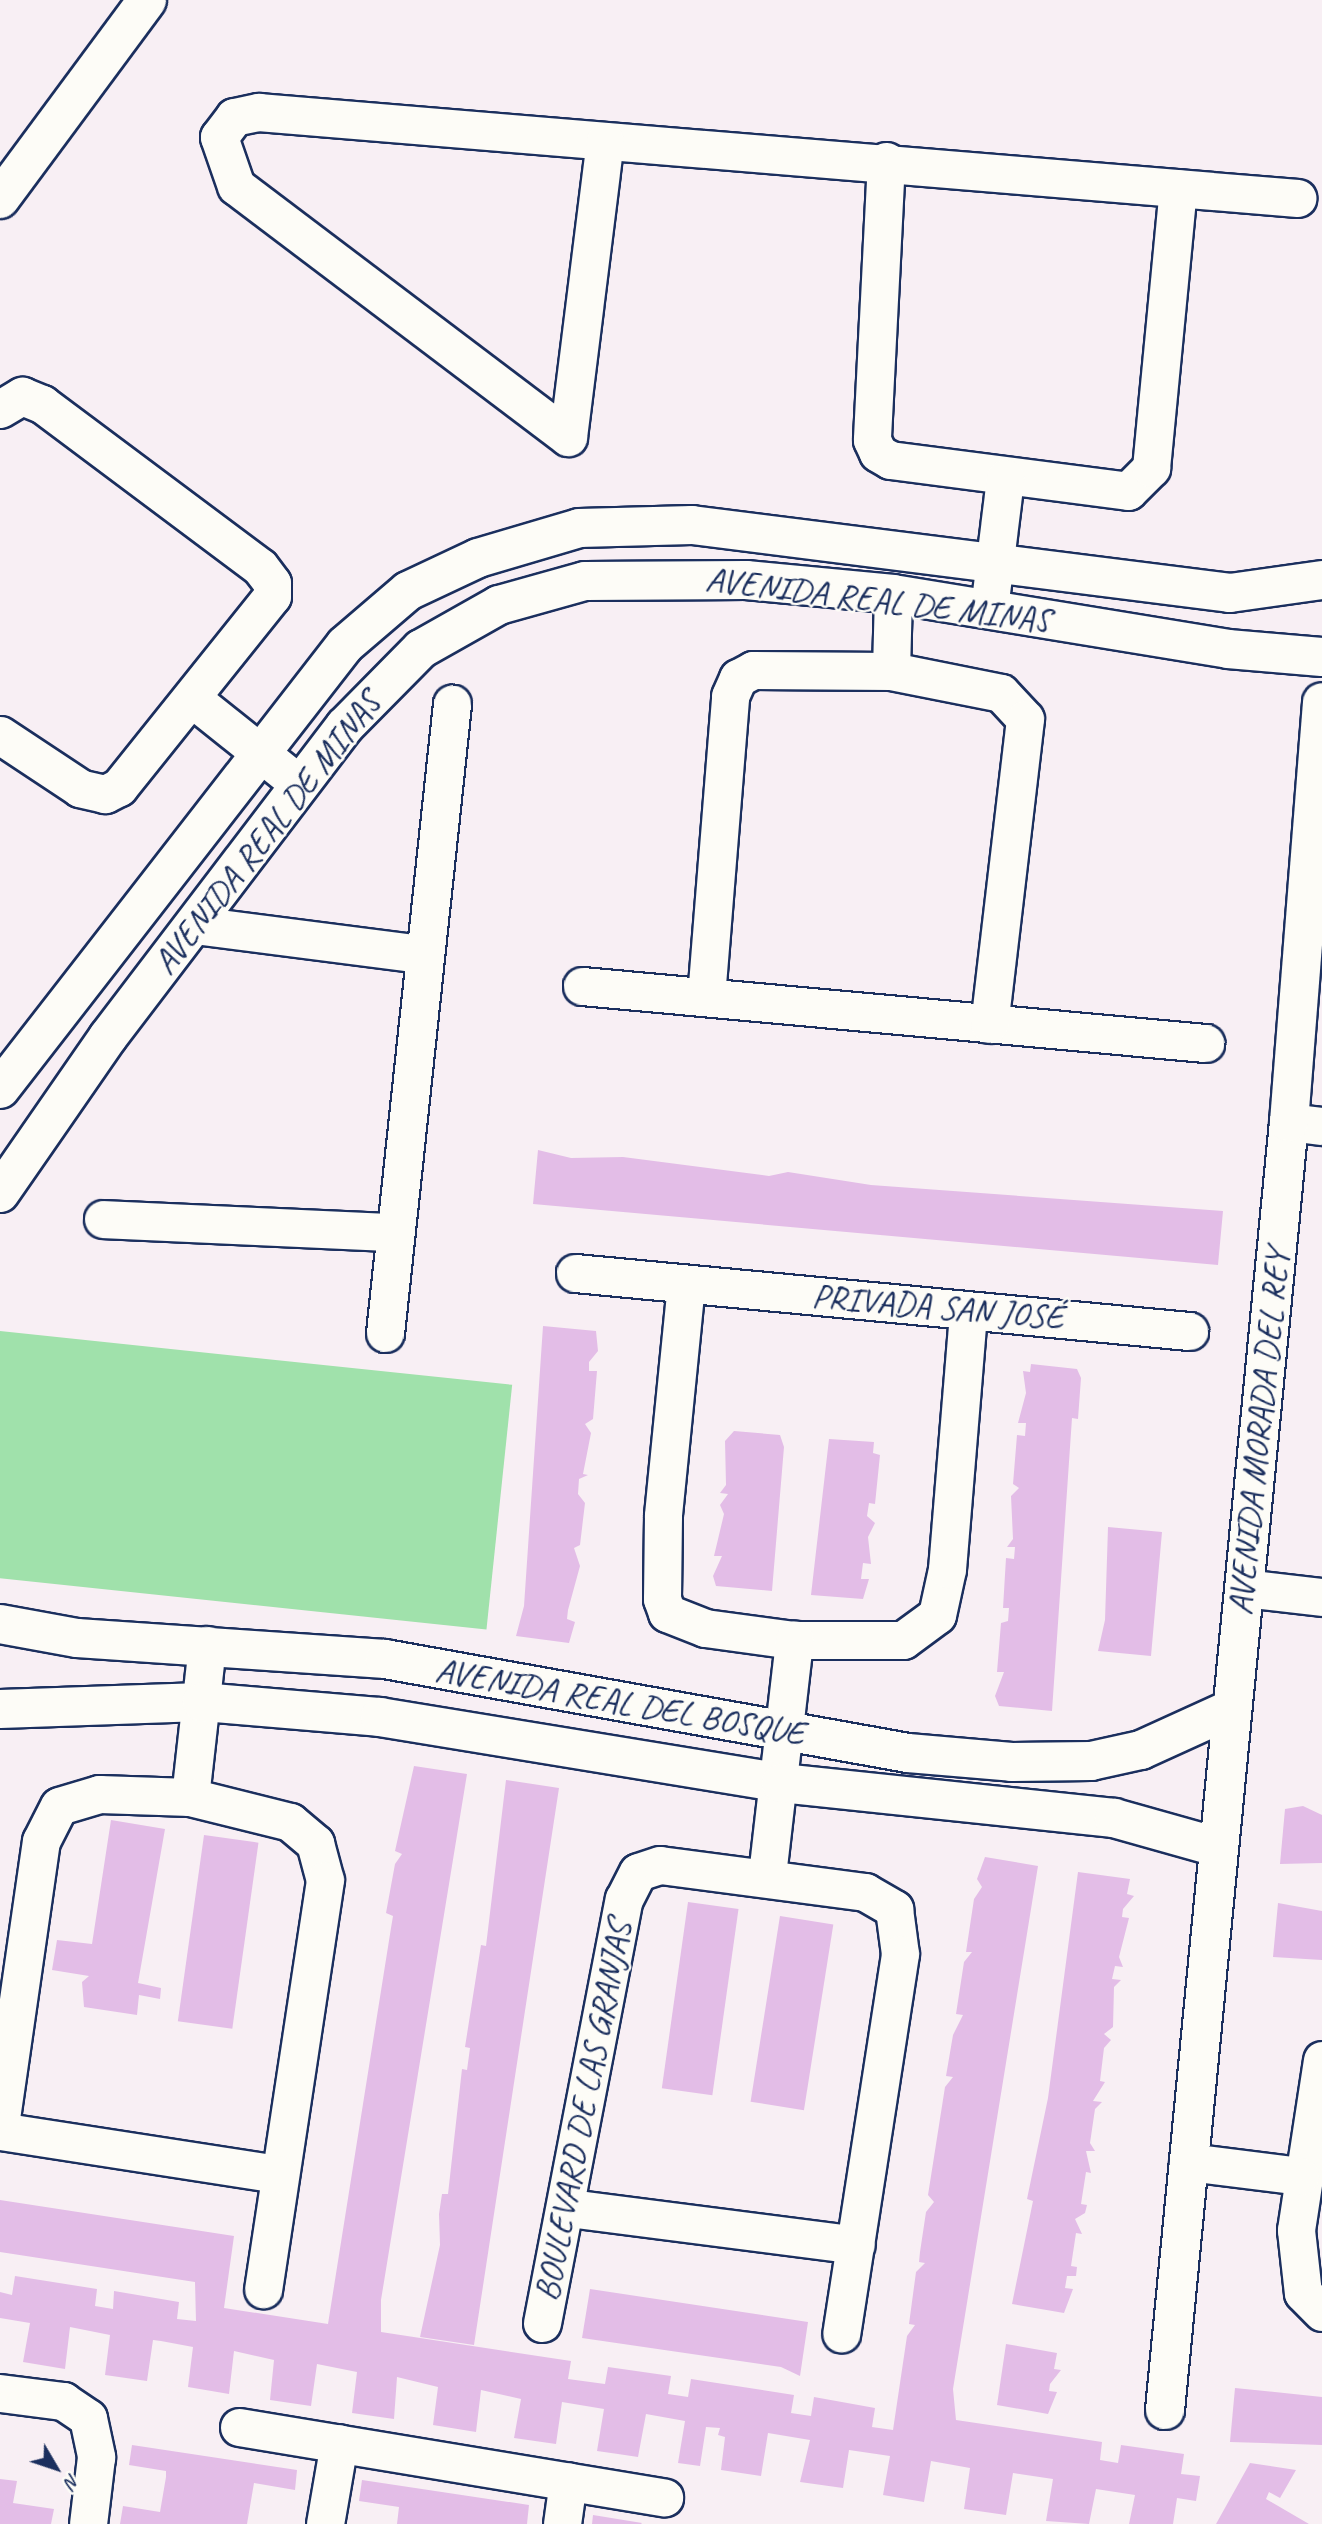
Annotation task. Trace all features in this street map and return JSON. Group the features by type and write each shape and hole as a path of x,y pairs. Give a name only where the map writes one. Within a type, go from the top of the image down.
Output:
{"street":[{"path":"0,199 147,0"},
{"path":"605,141 568,437 236,186 223,164 219,137 234,117 258,112 886,161 1297,198"},
{"path":"886,161 872,440 890,460 1005,478 1128,491 1146,475 1178,188"},
{"path":"0,409 22,396 42,404 260,567 272,583 265,609 194,700 142,765 105,794 80,788 0,735"},
{"path":"989,609 1005,478"},
{"name":"AVENIDA REAL DE MINAS","path":"0,1089 258,751 345,645 408,592 478,558 579,528 692,525 996,567 1230,593 1322,580"},
{"path":"579,528 585,581"},
{"name":"AVENIDA REAL DE MINAS","path":"0,1193 298,783 421,649 499,605 585,581 694,578 892,594 1228,649 1322,657"},
{"path":"891,671 892,594"},
{"path":"706,997 730,696 738,678 753,670 891,671 1000,693 1025,719 989,1024"},
{"path":"194,700 298,783"},
{"name":"AVENIDA MORADA DEL REY","path":"1165,2410 1244,1588 1306,1124 1322,702"},
{"path":"385,1334 421,954 452,704"},
{"path":"195,925 421,954"},
{"path":"582,986 1205,1044"},
{"path":"103,1219 393,1232"},
{"name":"PRIVADA SAN JOSÉ","path":"575,1273 1189,1331"},
{"path":"686,1284 663,1516 662,1599 667,1613 705,1628 794,1640 884,1643 903,1640 930,1625 947,1569 968,1311"},
{"path":"1244,1588 1322,1597"},
{"name":"AVENIDA REAL DEL BOSQUE","path":"0,1624 77,1638 385,1659 908,1753 1091,1761 1140,1750 1231,1709"},
{"path":"794,1640 781,1783 767,1875 879,1896 897,1919 900,1954 841,2333"},
{"path":"190,1797 207,1645"},
{"name":"AVENIDA REAL DEL BOSQUE","path":"0,1709 202,1702 482,1730 781,1783 1063,1810 1217,1847"},
{"path":"0,2125 48,1822 75,1797 190,1797 290,1822 315,1843 323,1860 326,1880 263,2289"},
{"name":"BOULEVARD DE LAS GRANJAS","path":"542,2323 569,2208 624,1899 647,1866 767,1875"},
{"path":"1315,2306 1296,2254 1300,2176 1322,2060"},
{"path":"0,2131 279,2174"},
{"path":"1188,2162 1300,2176"},
{"path":"569,2208 856,2245"},
{"path":"0,2393 83,2410 95,2442 88,2524"},
{"path":"239,2427 664,2497"},
{"path":"326,2524 339,2443"},
{"path":"562,2524 568,2481"}],"green space":[{"path":"0,1331 512,1385 486,1629 0,1578"}],"building":[{"path":"538,1150 571,1158 623,1157 769,1176 788,1172 871,1185 1223,1211 1218,1265 533,1204"},
{"path":"543,1326 596,1331 598,1351 589,1362 589,1371 597,1371 593,1419 585,1424 591,1433 583,1474 588,1475 579,1479 578,1494 585,1503 580,1545 574,1548 580,1566 568,1610 567,1619 575,1622 569,1643 516,1636 524,1606"},
{"path":"1031,1364 1077,1369 1081,1378 1078,1419 1072,1418 1052,1711 999,1706 995,1696 1004,1672 997,1672 1001,1623 1008,1621 1009,1608 1003,1608 1006,1558 1014,1559 1015,1547 1007,1547 1013,1539 1011,1496 1019,1488 1013,1484 1017,1435 1025,1436 1026,1423 1018,1423 1026,1393 1023,1371 1030,1372"},
{"path":"734,1431 780,1435 784,1447 772,1591 716,1586 713,1576 722,1556 714,1556 724,1514 720,1505 728,1494 720,1493 726,1485 725,1441"},
{"path":"829,1439 874,1442 873,1453 880,1455 875,1504 869,1503 867,1516 875,1523 868,1537 871,1564 863,1563 861,1579 869,1579 863,1599 811,1595"},
{"path":"1108,1527 1162,1532 1151,1656 1098,1651 1105,1620"},
{"path":"414,1766 467,1774 381,2300 381,2332 571,2361 568,2379 605,2384 608,2367 671,2376 668,2394 688,2397 691,2379 794,2395 791,2413 811,2416 814,2397 875,2408 872,2427 893,2430 907,2336 915,2325 909,2324 916,2272 925,2263 919,2262 920,2252 926,2212 934,2202 928,2195 945,2087 953,2077 946,2076 953,2035 963,2015 956,2014 964,1962 972,1952 966,1952 974,1899 982,1887 977,1879 985,1857 1038,1866 953,2389 956,2420 1102,2442 1100,2460 1118,2463 1121,2445 1184,2454 1181,2474 1200,2476 1196,2501 1177,2498 1173,2524 1129,2524 1135,2495 1096,2489 1089,2524 1046,2521 1053,2479 1013,2473 1006,2515 964,2509 970,2468 931,2461 924,2502 883,2495 890,2456 849,2450 843,2488 800,2482 810,2440 768,2433 761,2476 721,2470 725,2437 718,2435 720,2428 706,2427 700,2466 678,2463 685,2421 646,2414 638,2457 597,2451 604,2409 562,2402 556,2444 514,2438 521,2399 481,2390 476,2432 433,2425 438,2387 397,2377 394,2419 352,2413 357,2372 317,2364 311,2406 270,2400 274,2360 234,2351 229,2394 188,2387 193,2347 153,2340 147,2381 105,2375 110,2335 70,2327 65,2369 23,2362 30,2323 0,2318 0,2292 12,2295 15,2276 97,2289 95,2306 113,2309 114,2291 179,2302 177,2319 196,2321 195,2282 0,2252 0,2200 234,2236 224,2308 328,2324 393,1916 386,1913 395,1864 402,1854 395,1851"},
{"path":"506,1780 559,1788 474,2345 420,2337 440,2245 439,2214 442,2194 448,2194 462,2069 467,2070 470,2048 465,2047 481,1945 486,1946"},
{"path":"1303,1806 1322,1815 1322,1863 1280,1864 1285,1809"},
{"path":"111,1820 165,1829 138,1983 161,1988 160,1999 139,1995 137,2015 84,2007 82,1982 89,1976 52,1970 57,1940 92,1944"},
{"path":"204,1835 258,1843 232,2029 178,2021"},
{"path":"1078,1872 1130,1879 1127,1894 1134,1896 1123,1909 1122,1917 1129,1918 1119,1957 1123,1967 1115,1966 1112,1979 1121,1980 1114,1987 1113,2027 1104,2034 1111,2040 1104,2048 1100,2081 1105,2082 1093,2101 1102,2102 1095,2109 1090,2143 1095,2151 1086,2151 1091,2173 1086,2172 1081,2204 1087,2205 1085,2213 1075,2219 1082,2234 1076,2233 1071,2266 1077,2267 1076,2276 1067,2276 1065,2288 1073,2289 1064,2313 1012,2304 1033,2201 1027,2199 1048,2098"},
{"path":"688,1902 739,1909 712,2095 662,2088"},
{"path":"1278,1903 1322,1911 1322,1960 1273,1957"},
{"path":"780,1916 833,1924 804,2110 751,2102"},
{"path":"590,2289 808,2322 800,2376 781,2367 582,2338"},
{"path":"1006,2344 1057,2353 1054,2369 1061,2370 1050,2384 1049,2391 1057,2392 1048,2414 997,2405"},
{"path":"1235,2388 1322,2397 1322,2445 1230,2442"},
{"path":"132,2445 297,2470 295,2490 254,2483 247,2524 120,2524 123,2506 160,2512 166,2477 166,2471 129,2465"},
{"path":"1250,2463 1296,2470 1280,2498 1269,2492 1266,2499 1309,2524 1216,2524"},
{"path":"0,2479 17,2481 13,2503 54,2509 51,2524 0,2524"},
{"path":"362,2480 529,2505 527,2524 397,2524 399,2507 359,2501"},
{"path":"593,2515 642,2523 592,2524"}]}
